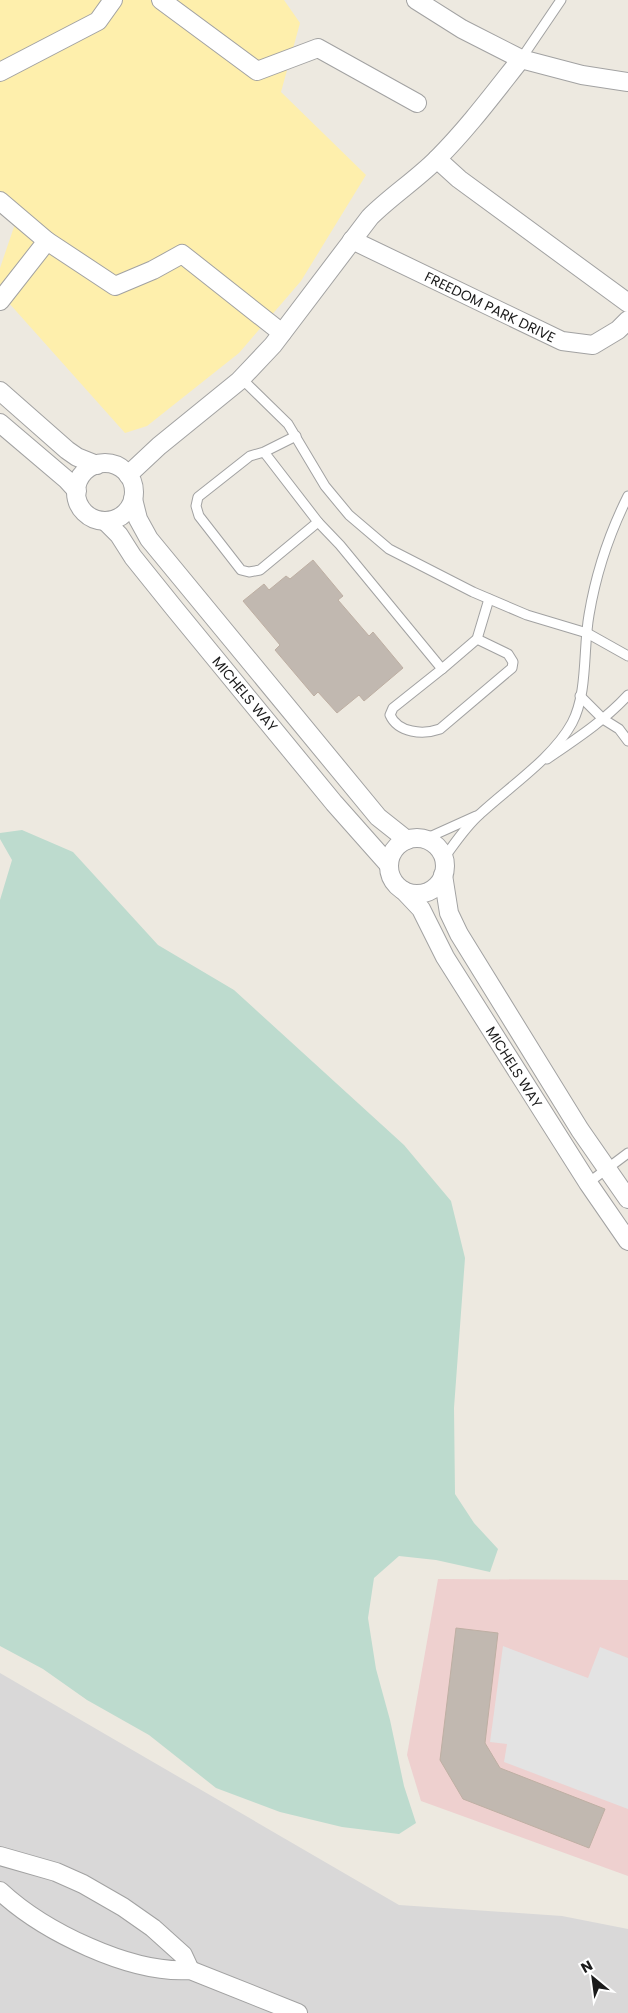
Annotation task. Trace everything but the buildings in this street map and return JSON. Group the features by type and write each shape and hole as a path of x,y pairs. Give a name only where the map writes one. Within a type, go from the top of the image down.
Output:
{"street":[{"path":"0,72 98,21 112,0"},
{"path":"161,0 257,71 318,48 417,103"},
{"path":"416,0 462,29 521,59 582,75 628,82"},
{"path":"128,474 241,378 282,333 370,217 387,200 437,159 471,122 521,59"},
{"path":"437,159 459,179 628,303"},
{"path":"0,201 47,241 115,286 153,270 182,254 282,333"},
{"name":"FREEDOM PARK DRIVE","path":"352,240 562,341 593,345 618,330 628,320"},
{"path":"0,301 47,241"},
{"path":"0,391 67,450 77,457 97,465"},
{"path":"0,423 67,480 77,491"},
{"path":"114,464 128,474 134,491 133,500 124,514 105,521 90,516 83,510 78,501 77,491 82,475 89,468 97,465 114,464"},
{"name":"MICHELS WAY","path":"133,500 138,519 149,540 378,817 407,840"},
{"name":"MICHELS WAY","path":"105,521 119,535 133,557 169,602 334,803 388,865"},
{"path":"425,839 434,843 440,850 443,867 438,884 422,894 413,894 404,891 392,880 388,865 394,850 407,840 425,839"},
{"name":"MICHELS WAY","path":"443,867 445,898 456,929 554,1088 628,1199"},
{"name":"MICHELS WAY","path":"404,891 421,909 445,957 588,1183 628,1241"},
{"path":"0,1856 56,1872 83,1884 115,1902 153,1928 183,1955 190,1970"},
{"path":"0,1891 16,1906 78,1942 120,1958 155,1967 173,1971 190,1970 298,2013"}],"lane":[{"path":"521,59 561,0"},
{"path":"241,378 288,424 325,486 349,515 389,549 489,599 527,615 587,633 628,656"},
{"path":"296,436 264,452 250,456 198,497 196,506 200,516 242,570 250,572 260,570 318,522"},
{"path":"264,452 318,522 340,545 442,669"},
{"path":"530,771 564,736 572,722 580,696 589,615 602,558 613,526 628,496"},
{"path":"477,639 508,654 513,662 512,668 440,729 432,732 404,730 394,723 390,715 393,708 477,639 489,599"},
{"path":"443,867 478,815 530,771 603,719 628,695"},
{"path":"580,696 603,719 619,729 628,741"},
{"path":"425,839 478,815"},
{"path":"588,1183 628,1153"}],"shaded area":[{"path":"438,1579 628,1580 628,1876 421,1801 407,1755"},
{"path":"503,1646 588,1678 600,1647 628,1658 628,1809 504,1762 507,1744 490,1742"},
{"path":"0,1673 399,1905 562,1916 628,1929 628,2013 0,2013"}],"green space":[{"path":"22,830 73,852 158,945 234,990 404,1145 451,1201 465,1258 454,1408 455,1494 474,1523 498,1549 490,1572 436,1560 399,1556 374,1578 368,1618 376,1669 390,1720 404,1786 416,1823 399,1834 342,1827 280,1812 216,1788 149,1735 87,1700 43,1669 0,1646 0,900 12,860 0,839 0,833"}],"sand":[{"path":"0,0 284,0 300,23 281,92 366,175 301,281 239,353 147,426 125,433 0,293 0,268 15,224 0,202"}]}
